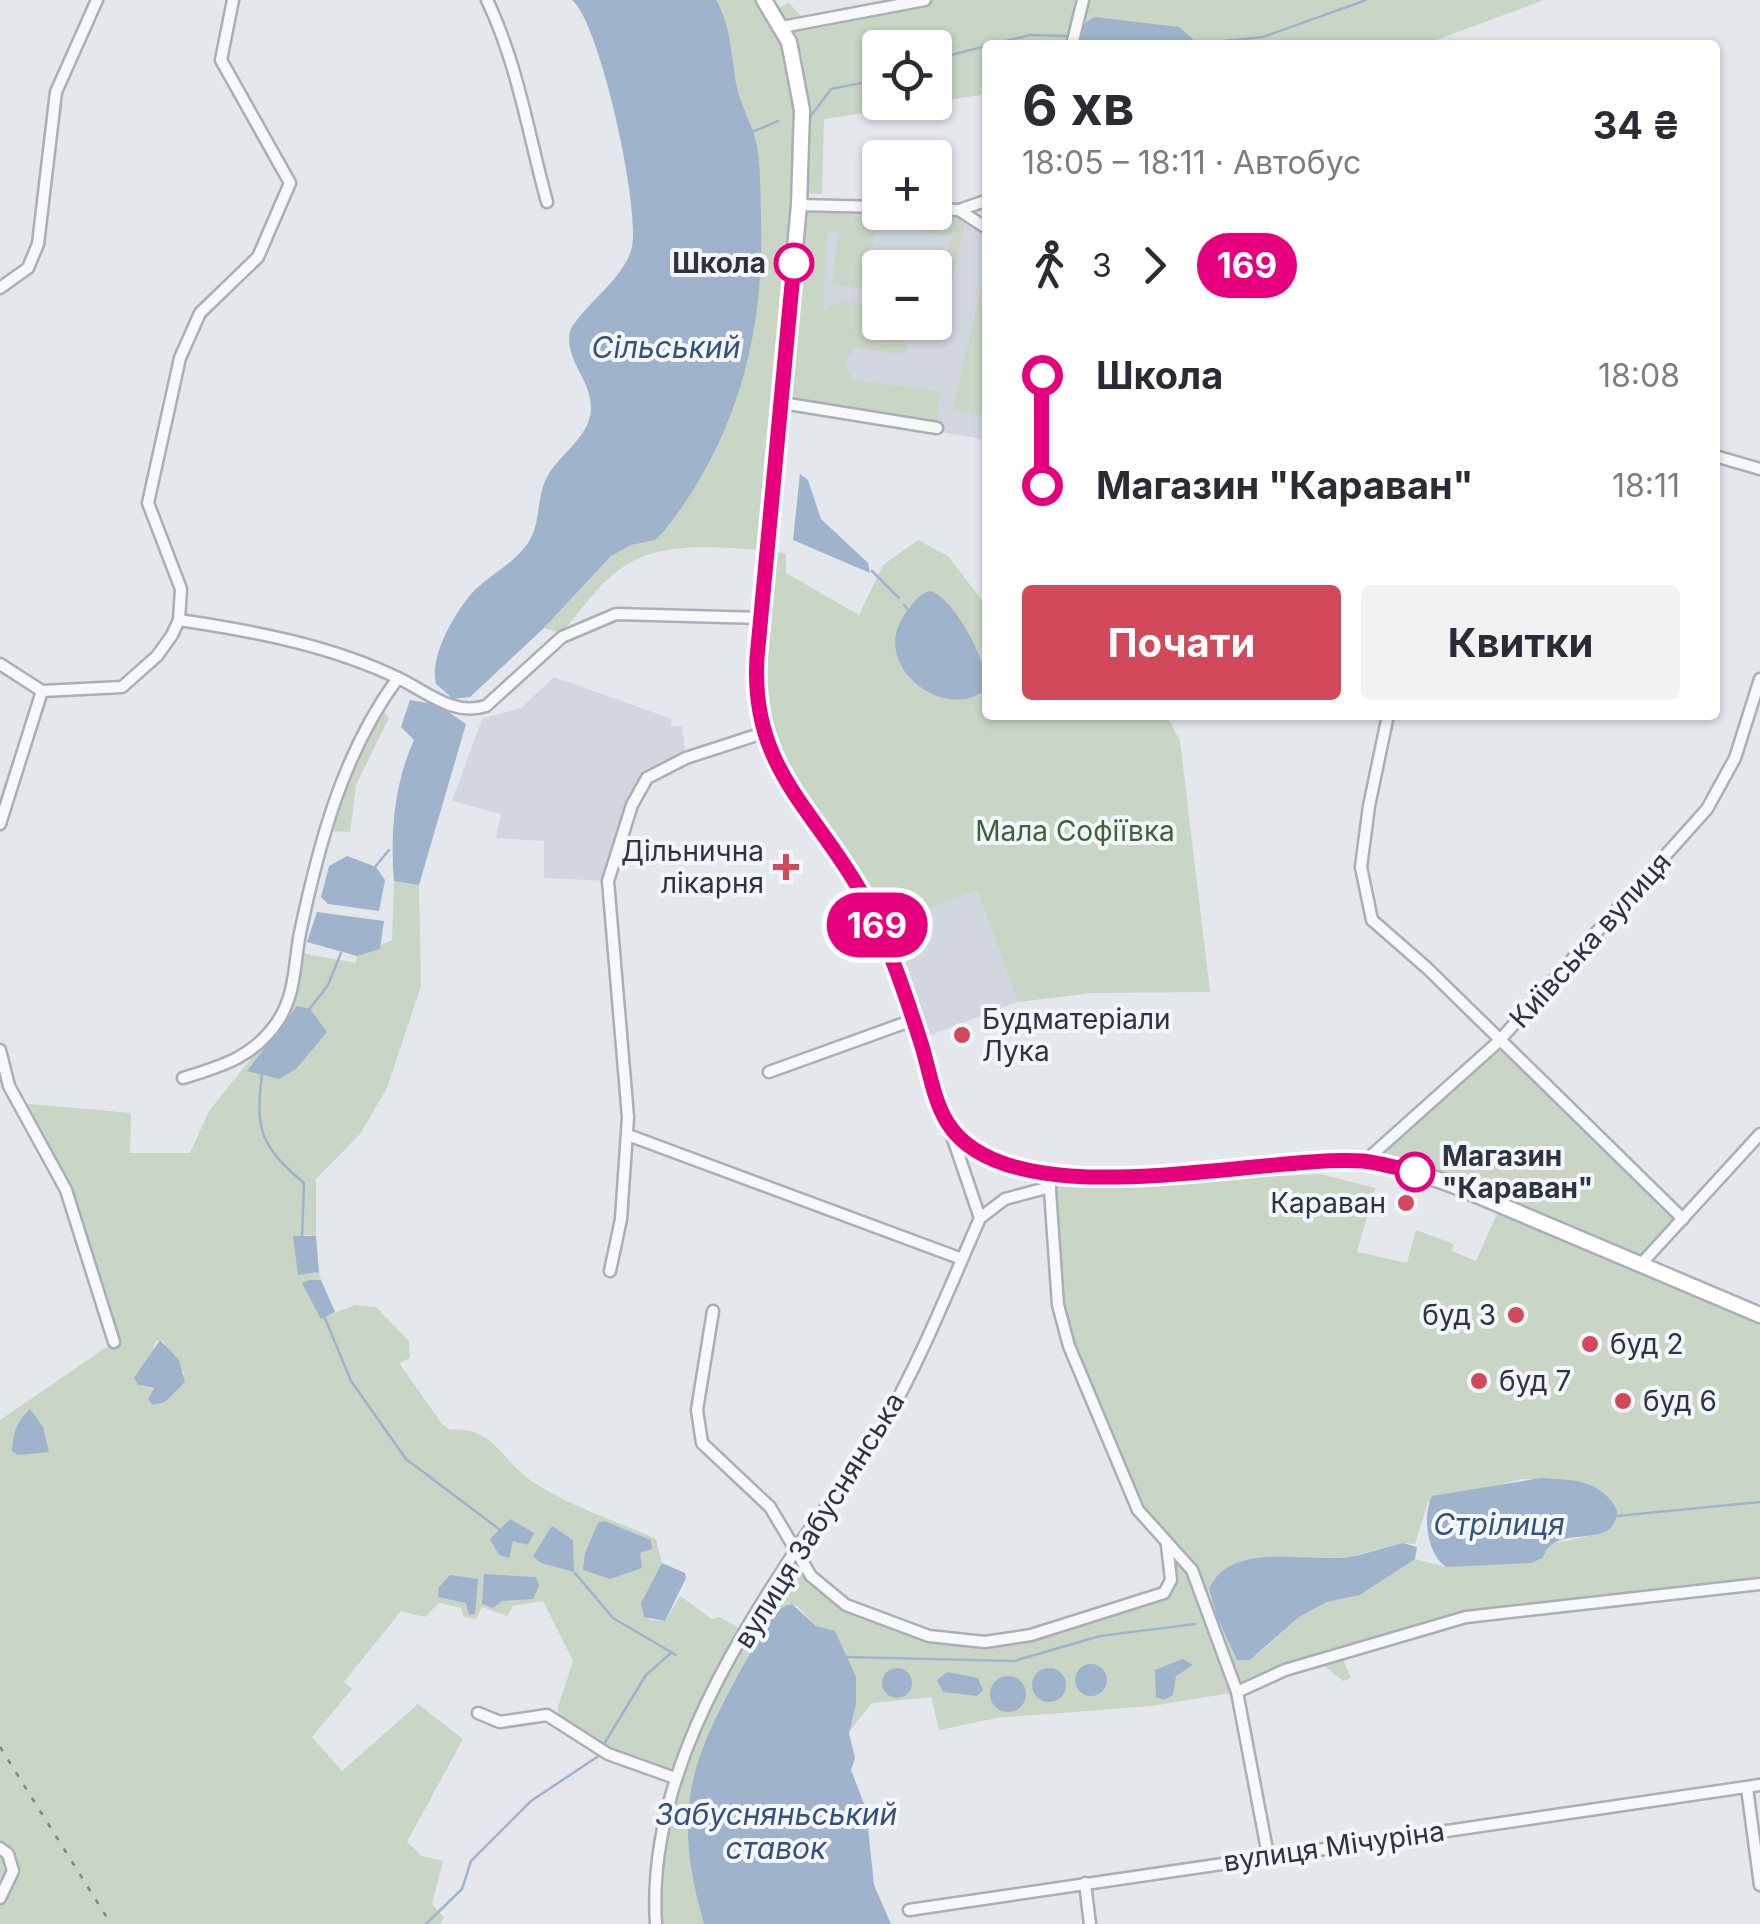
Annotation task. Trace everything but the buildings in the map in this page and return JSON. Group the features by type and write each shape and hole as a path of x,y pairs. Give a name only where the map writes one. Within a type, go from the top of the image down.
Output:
{"main road":[{"path":"764,0 782,27 801,92 800,205 756,674 763,734 780,773 867,902 947,1122 986,1158 1050,1182 1364,1162 1453,1185 1760,1315"}],"street":[{"path":"0,288 28,268 38,244 56,92 97,0"},
{"path":"0,664 42,692 122,686 156,656 179,620 178,574 148,503 162,456 180,358 200,313 258,258 290,183 221,60 233,0"},
{"path":"487,0 522,86 523,114 547,202"},
{"path":"782,27 925,0"},
{"path":"1073,40 1083,0"},
{"path":"952,210 982,202"},
{"path":"800,205 862,207"},
{"path":"959,210 982,225"},
{"path":"782,404 938,428"},
{"path":"1720,457 1760,468"},
{"path":"179,620 300,643 398,678 459,710 472,710 486,706 562,637 616,614 762,618"},
{"path":"183,1078 240,1060 282,1012 294,983 300,936 341,782 363,728 398,678"},
{"name":"Київська вулиця","path":"1364,1162 1498,1042 1707,809 1735,758 1760,679"},
{"path":"0,824 42,692"},
{"path":"1387,720 1362,867 1372,920 1427,968 1498,1042 1683,1219"},
{"path":"610,1271 622,1219 628,1135 606,894 632,805 654,773 763,734"},
{"path":"769,1072 913,1020"},
{"path":"0,1050 8,1086 69,1196 114,1342"},
{"path":"947,1122 980,1218 1004,1199 1050,1182 1058,1305 1065,1333 1138,1510 1192,1570 1237,1692 1268,1855"},
{"path":"1642,1262 1760,1134"},
{"path":"628,1135 962,1259"},
{"name":"вулиця Забуснянська","path":"656,1924 657,1870 675,1778 698,1722 797,1547 882,1429 980,1218"},
{"path":"713,1311 700,1376 698,1434 708,1452 770,1508 817,1583 859,1612 930,1636 985,1642 1018,1638 1164,1593 1171,1580 1167,1546"},
{"path":"1237,1692 1285,1670 1466,1617 1760,1584"},
{"path":"478,1713 500,1722 547,1715 622,1760 675,1778"},
{"name":"вулиця Мічуріна","path":"910,1910 1760,1786"},
{"path":"1747,1788 1760,1886"},
{"path":"0,1848 8,1854 13,1871 0,1898"},
{"path":"1085,1883 1090,1924"}],"shaded area":[{"path":"799,205 862,207 862,230 952,230 952,210 959,210 982,226 982,439 782,404"},
{"path":"554,677 672,719 671,726 682,726 686,758 647,778 608,881 544,878 544,841 496,838 501,814 452,801 482,719 521,708"},
{"path":"977,890 1018,1002 920,1039 879,929"}],"green space":[{"path":"701,0 764,0 773,11 789,3 806,22 924,0 1544,0 1436,40 982,40 982,95 952,99 952,30 862,30 862,113 824,119 822,194 800,193 800,204 862,217 862,230 875,230 872,250 862,250 862,288 832,285 839,232 827,231 823,311 841,301 862,304 862,340 905,340 908,351 899,355 856,347 845,362 852,380 940,391 937,428 782,404 767,550 691,547 653,553 620,569 561,633 544,628 611,556 633,539"},
{"path":"952,215 965,221 952,280 952,250 949,250 952,236 925,232 952,230"},
{"path":"981,289 982,415 953,408"},
{"name":"Мала Софіївка","path":"918,540 948,556 982,600 982,720 1170,720 1180,741 1210,992 1093,993 1018,1002 977,890 879,929 780,773 757,699 767,550 786,554 786,573 859,615 883,565"},
{"path":"378,705 389,718 356,785 350,832 328,831"},
{"path":"394,881 419,885 421,986 387,1088 360,1134 316,1179 316,1236 302,1235 298,1275 319,1272 321,1280 309,1280 321,1318 355,1305 376,1307 409,1341 410,1358 399,1363 450,1430 477,1433 547,1491 656,1539 662,1563 649,1620 665,1621 680,1596 712,1619 720,1617 747,1633 797,1547 804,1565 836,1598 912,1631 1003,1641 1169,1588 1167,1546 1149,1526 1061,1319 1050,1187 1320,1174 1375,1188 1357,1252 1407,1263 1416,1230 1454,1244 1452,1251 1476,1261 1501,1205 1364,1162 1498,1042 1683,1219 1643,1262 1760,1315 1760,1584 1465,1614 1339,1651 1351,1678 1343,1681 1312,1656 1242,1683 1237,1692 1152,1706 997,1718 939,1730 931,1697 872,1703 848,1733 855,1690 846,1660 797,1606 784,1606 755,1643 708,1734 698,1763 691,1792 690,1852 704,1924 656,1924 654,1897 675,1778 646,1770 559,1721 558,1707 573,1661 543,1601 513,1606 507,1616 482,1607 476,1619 464,1617 461,1608 439,1603 425,1617 401,1611 344,1682 352,1689 312,1737 342,1771 418,1704 463,1739 407,1842 422,1856 443,1861 432,1904 444,1917 440,1924 0,1924 0,1420 114,1342 74,1211 18,1103 131,1113 130,1153 190,1153 209,1111 279,1024 301,953 356,963 357,956 392,940","holes":["162,1340 185,1374 148,1399 154,1389 140,1386 156,1341","1523,1479 1557,1480 1589,1536 1446,1567 1415,1559 1360,1595 1327,1602 1299,1617 1257,1655 1237,1660 1209,1589 1214,1578 1237,1563 1349,1557 1403,1543 1415,1544 1428,1502"]}],"water":[{"name":"Сільський","path":"572,0 716,0 725,21 737,88 758,155 761,258 752,342 729,420 690,495 665,530 655,540 631,545 611,556 544,628 470,697 453,699 436,684 440,649 472,593 530,540 545,481 585,430 590,399 571,352 570,330 619,272 631,251 631,201 616,121 595,44"},
{"path":"1094,17 1179,27 1194,40 1079,40 1084,24"},
{"path":"800,474 808,480 821,519 868,563 870,573 793,540"},
{"path":"930,591 939,596 959,618 982,663 982,692 969,698 950,699 932,694 903,668 896,651 897,631 920,596"},
{"path":"410,700 438,705 466,724 419,885 394,881 393,863 398,792 414,740 401,727"},
{"path":"347,856 376,867 385,880 379,911 328,904 321,897 329,866"},
{"path":"317,912 384,921 380,949 357,956 307,942"},
{"path":"297,1006 310,1009 327,1032 296,1069 279,1079 247,1071"},
{"path":"293,1236 316,1236 319,1272 298,1275"},
{"path":"321,1280 335,1312 321,1319 302,1283"},
{"path":"160,1340 179,1360 185,1382 165,1402 153,1405 148,1399 154,1388 138,1385 134,1378"},
{"path":"30,1409 43,1427 49,1452 18,1455 12,1451 15,1433"},
{"name":"Стрілиця","path":"1541,1478 1585,1483 1603,1492 1617,1510 1614,1523 1596,1535 1559,1541 1549,1547 1543,1558 1531,1563 1446,1567 1440,1561 1428,1534 1427,1514 1432,1496"},
{"path":"510,1519 534,1533 528,1545 513,1541 509,1558 499,1555 490,1539"},
{"path":"604,1521 651,1540 652,1549 640,1553 642,1568 610,1579 583,1570 585,1553 598,1523"},
{"path":"552,1526 573,1540 574,1572 541,1563 533,1556"},
{"name":"Стрілиця","path":"1403,1543 1417,1547 1415,1559 1360,1595 1327,1602 1299,1617 1250,1660 1237,1660 1209,1589 1219,1574 1252,1559 1349,1557"},
{"path":"662,1563 685,1573 686,1578 665,1621 644,1617 641,1603"},
{"path":"484,1574 536,1577 539,1586 533,1599 502,1601 493,1608 482,1604"},
{"path":"450,1575 478,1579 475,1614 469,1615 466,1603 438,1597 439,1587"},
{"name":"Забусняньський ставок","path":"792,1604 816,1626 835,1631 856,1677 856,1704 849,1733 855,1758 851,1770 866,1809 874,1885 891,1924 704,1924 689,1847 692,1783 713,1723 761,1632 777,1611"},
{"path":"1183,1659 1193,1665 1176,1676 1173,1695 1164,1700 1156,1697 1155,1670"},
{"path":"1091,1664 1103,1668 1107,1680 1103,1692 1091,1696 1079,1692 1075,1680 1079,1668"},
{"path":"897,1668 908,1672 912,1683 908,1694 897,1698 886,1694 882,1683 886,1672"},
{"path":"1049,1668 1061,1673 1066,1685 1061,1697 1049,1702 1037,1697 1032,1685 1037,1673"},
{"path":"947,1672 978,1678 983,1690 977,1696 943,1692 937,1680"},
{"path":"1008,1676 1020,1682 1026,1694 1020,1706 1008,1712 996,1706 990,1694 996,1682"}],"waterway":[{"path":"1234,40 1263,37 1366,0"},
{"path":"1010,40 1030,35 1067,36"},
{"path":"952,55 982,47"},
{"path":"810,117 831,89 862,83"},
{"path":"752,132 778,121"},
{"path":"872,571 899,598"},
{"path":"904,605 908,610"},
{"path":"375,867 389,850"},
{"path":"308,1011 328,985 341,953"},
{"path":"262,1074 259,1109 264,1135 278,1158 304,1183 302,1237"},
{"path":"324,1316 351,1381 406,1459 499,1529"},
{"path":"1617,1516 1760,1502"},
{"path":"575,1573 613,1618 676,1655"},
{"path":"846,1657 1014,1661 1100,1636 1195,1624"},
{"path":"604,1744 646,1675 671,1653"},
{"path":"426,1924 462,1889 471,1861 531,1801 597,1757"}],"railway":[{"path":"0,1747 111,1924"}],"bus line":[{"name":"169","path":"794,263 757,658 757,699 763,734 780,773 854,880 873,916 947,1122 965,1143 986,1158 1049,1176 1108,1176 1341,1161 1415,1172"}],"place":[{"name":"Школа","path":"794,263"},
{"name":"Дільнична лікарня","path":"786,867"},
{"name":"Будматеріали Лука","path":"962,1035"},
{"name":"Магазин \"Караван\"","path":"1415,1172"},
{"name":"Караван","path":"1406,1203"},
{"name":"буд 3","path":"1516,1315"},
{"name":"буд 2","path":"1590,1344"},
{"name":"буд 7","path":"1479,1381"},
{"name":"буд 6","path":"1623,1401"}]}
